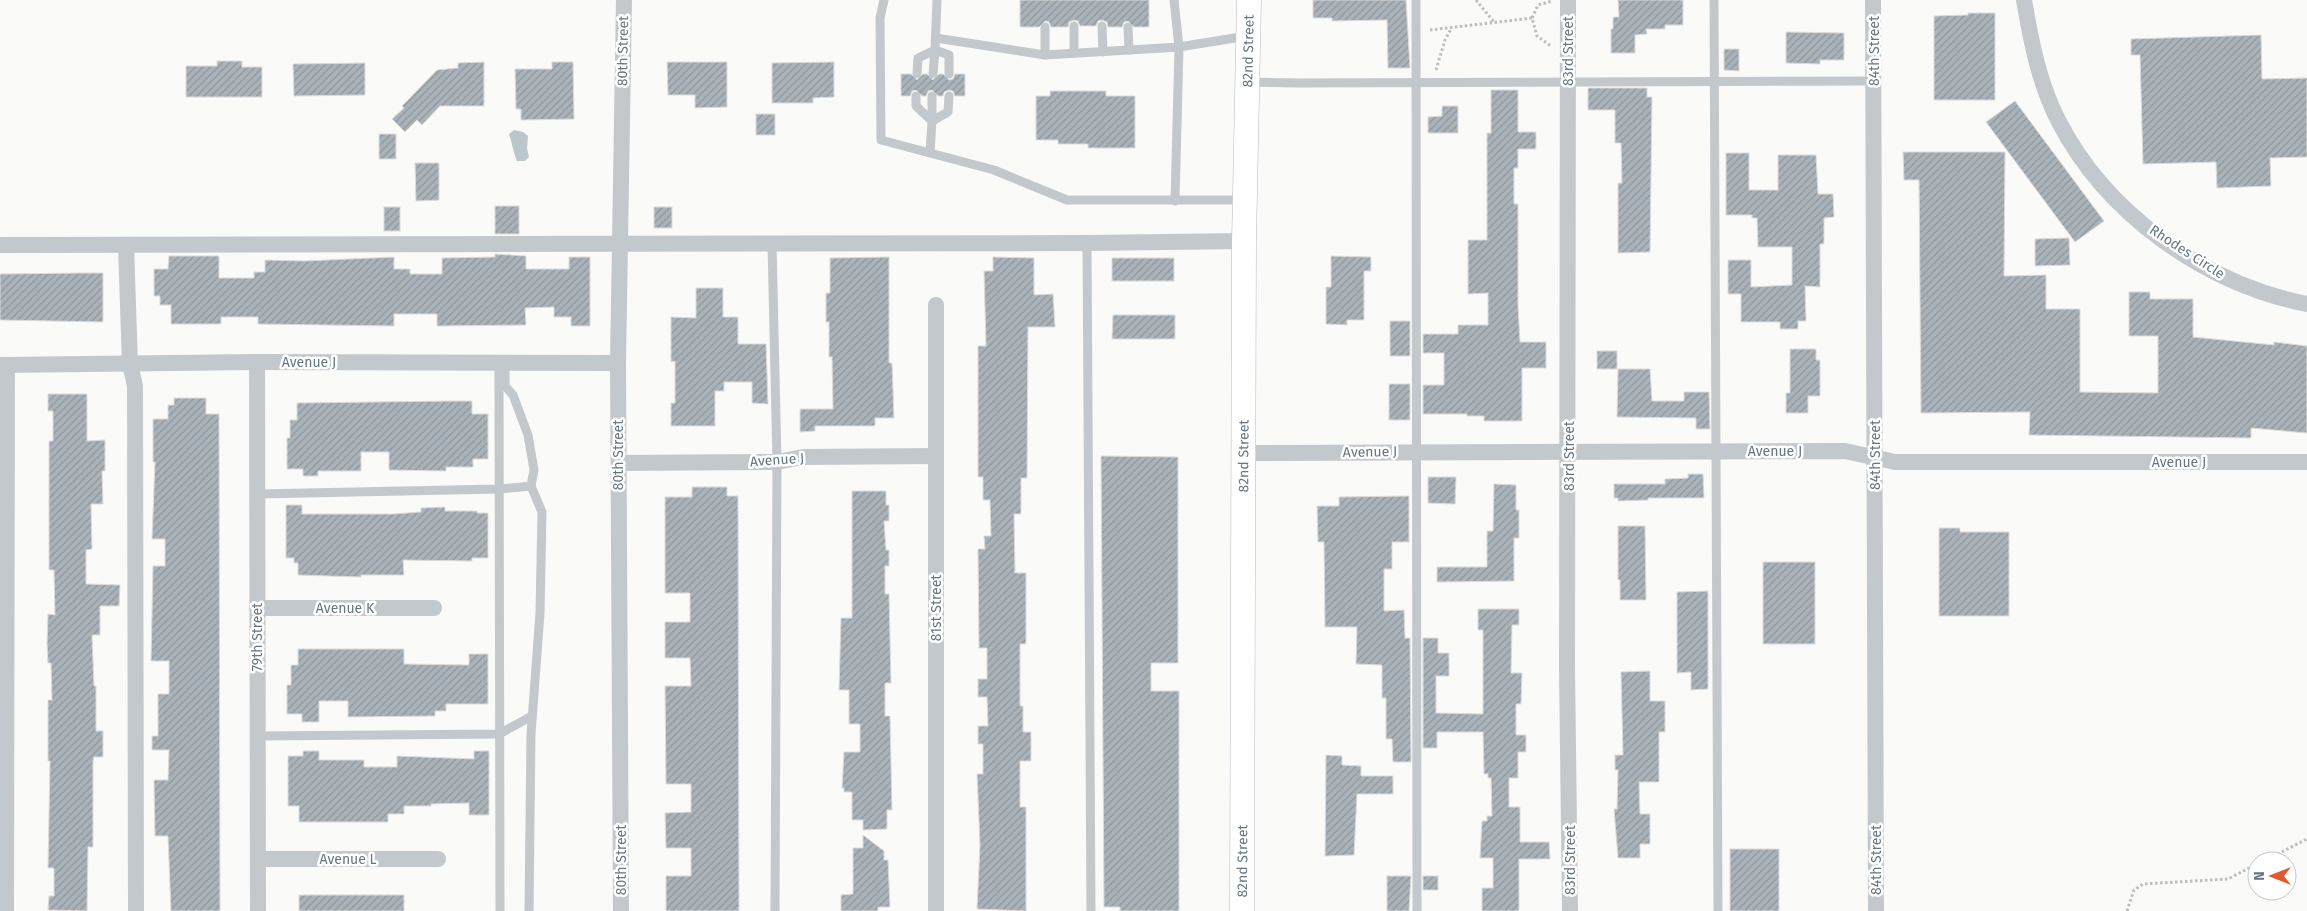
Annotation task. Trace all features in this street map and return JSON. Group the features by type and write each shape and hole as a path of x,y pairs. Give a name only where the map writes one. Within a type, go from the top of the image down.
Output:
{"main road":[{"name":"82nd Street","path":"1242,911 1242,453 1249,0"}],"street":[{"name":"80th Street","path":"621,911 618,363 624,0"},
{"name":"83rd Street","path":"1568,0 1569,450 1567,668 1570,911"},
{"name":"84th Street","path":"1873,0 1876,911"},
{"name":"Rhodes Circle","path":"2024,0 2045,90 2058,121 2080,156 2104,186 2158,236 2196,261 2233,282 2307,304"},
{"path":"0,245 1244,241"},
{"path":"126,246 130,364 135,386 136,911"},
{"name":"81st Street","path":"936,305 936,911"},
{"name":"Avenue J","path":"3,365 256,362 618,363"},
{"name":"79th Street","path":"256,362 258,494 258,911"},
{"path":"3,365 6,911"},
{"name":"Avenue J","path":"1242,453 1569,450 1845,451 1895,462 2307,462"},
{"name":"Avenue J","path":"618,463 777,462 803,457 936,456"},
{"name":"Avenue K","path":"257,608 434,608"},
{"name":"Avenue L","path":"258,859 438,859"}],"lane":[{"path":"884,0 880,18 881,140 994,170 1067,200 1245,200"},
{"path":"933,74 937,0"},
{"path":"1174,0 1179,47 1175,201"},
{"path":"1416,0 1417,911"},
{"path":"1714,0 1718,911"},
{"path":"1074,26 1074,53"},
{"path":"1102,26 1103,52"},
{"path":"1044,27 1045,55"},
{"path":"1128,27 1129,50"},
{"path":"936,38 1045,55 1179,47 1249,36"},
{"path":"917,74 918,58 935,50 949,56 949,74"},
{"path":"1249,82 1874,81"},
{"path":"916,96 916,106 932,121"},
{"path":"930,153 932,96"},
{"path":"932,121 948,112 949,96"},
{"path":"1087,243 1091,911"},
{"path":"772,244 777,462 776,911"},
{"path":"502,363 505,386 513,395 528,434 534,470 531,486 542,512 540,613 532,716 529,911"},
{"path":"500,911 499,489 502,363"},
{"path":"258,494 499,489 531,486"},
{"path":"258,736 499,734 532,716"}],"path":[{"path":"1476,0 1494,22"},
{"path":"1544,0 1538,5 1532,18 1537,36 1568,57"},
{"path":"1538,5 1554,0"},
{"path":"1416,31 1451,29 1532,18"},
{"path":"1432,83 1445,40 1451,29"},
{"path":"2284,851 2307,839"},
{"path":"2127,911 2134,890 2143,884 2228,879 2247,869"}],"shaded area":[{"path":"514,130 523,132 528,136 527,148 529,157 525,161 517,161 509,134"}],"building":[{"path":"1020,0 1149,0 1149,27 1134,27 1128,21 1124,22 1122,27 1108,27 1107,22 1102,20 1098,21 1096,26 1080,26 1078,21 1074,20 1069,22 1068,27 1051,27 1049,22 1045,21 1039,27 1020,27"},
{"path":"1313,0 1406,0 1410,68 1388,68 1387,20 1332,21 1332,18 1313,18"},
{"path":"1618,0 1683,0 1683,25 1665,25 1665,29 1646,29 1647,34 1635,35 1635,53 1611,53 1613,17 1619,17"},
{"path":"1968,13 1995,13 1995,100 1934,100 1934,16 1968,15"},
{"path":"1786,32 1844,33 1844,60 1820,60 1820,64 1786,63"},
{"path":"2261,35 2262,79 2307,78 2307,157 2270,158 2271,186 2217,188 2216,162 2143,164 2140,55 2131,55 2131,39"},
{"path":"1724,49 1739,49 1739,71 1724,70"},
{"path":"217,61 242,61 242,67 262,67 262,97 186,97 186,66 217,66"},
{"path":"484,62 484,106 440,106 422,125 417,120 405,132 392,119 437,70 458,68 458,63"},
{"path":"552,62 573,62 574,119 521,120 521,109 516,109 515,69 552,69"},
{"path":"667,62 727,62 727,107 695,108 695,95 668,95"},
{"path":"834,62 834,97 813,98 813,103 772,103 772,63"},
{"path":"365,63 365,95 294,96 293,64"},
{"path":"901,74 911,74 917,80 923,74 927,74 933,80 939,74 943,74 949,80 953,79 955,74 965,74 965,96 955,96 953,91 949,90 944,92 943,96 938,96 932,90 928,91 926,96 922,96 916,90 912,91 910,96 901,96"},
{"path":"1588,88 1647,88 1647,97 1652,97 1650,252 1618,253 1618,183 1622,183 1621,143 1615,143 1615,110 1588,110"},
{"path":"1491,90 1518,90 1518,132 1536,132 1536,149 1518,149 1518,168 1514,168 1514,204 1518,204 1518,305 1520,342 1546,342 1546,368 1522,368 1522,421 1484,421 1484,416 1467,416 1467,414 1423,414 1423,385 1444,385 1444,353 1423,353 1423,334 1458,334 1458,325 1488,325 1488,293 1468,294 1468,240 1487,240 1487,133 1491,133"},
{"path":"1050,91 1106,91 1106,96 1135,96 1135,148 1088,148 1088,144 1058,144 1058,140 1036,140 1036,96 1050,96"},
{"path":"2015,101 2104,221 2075,242 1986,122"},
{"path":"1442,106 1458,106 1458,133 1428,133 1428,117 1442,116"},
{"path":"756,114 775,114 775,135 756,135"},
{"path":"379,134 396,134 396,159 379,159"},
{"path":"1903,152 2005,152 2004,276 2046,275 2046,309 2080,309 2080,392 2158,393 2158,336 2129,336 2129,292 2150,292 2150,299 2193,299 2193,337 2274,345 2274,342 2307,346 2307,433 2251,428 2251,438 2029,435 2030,412 1921,413 1919,180 1904,180"},
{"path":"1726,153 1749,153 1749,190 1778,190 1778,155 1816,155 1818,194 1833,194 1834,217 1824,218 1824,244 1820,244 1820,287 1805,286 1806,321 1798,321 1798,329 1780,329 1780,322 1741,322 1741,294 1728,294 1728,260 1751,260 1751,287 1792,285 1792,247 1758,247 1757,218 1752,218 1752,215 1726,215"},
{"path":"415,163 439,163 439,200 416,201"},
{"path":"495,206 519,206 519,234 495,234"},
{"path":"384,207 400,207 400,231 384,231"},
{"path":"654,207 672,207 672,228 654,228"},
{"path":"2069,238 2070,265 2035,266 2035,239"},
{"path":"495,254 526,256 526,269 569,269 569,257 590,257 590,326 571,326 571,317 554,317 554,307 525,308 526,325 437,326 437,314 394,314 394,326 258,324 258,317 221,317 221,324 171,324 171,305 160,305 160,296 154,296 154,269 168,269 169,256 219,256 219,278 254,278 254,272 265,272 265,260 304,261 394,257 394,269 410,269 410,274 442,274 442,258 495,257"},
{"path":"1331,256 1371,257 1371,271 1364,271 1364,320 1347,320 1347,325 1326,324 1326,287 1331,287"},
{"path":"889,257 889,363 892,363 894,418 875,418 875,426 815,426 815,431 800,432 800,409 833,409 832,357 829,357 829,322 826,322 826,293 830,293 830,258"},
{"path":"993,257 1034,258 1034,295 1053,294 1055,327 1028,327 1027,478 1021,478 1021,514 1014,514 1015,573 1026,573 1026,644 1020,644 1020,706 1023,706 1023,732 1031,732 1031,761 1020,761 1020,807 1026,807 1026,911 977,909 980,845 977,774 983,774 983,744 978,744 978,726 988,726 987,697 978,697 978,679 987,679 987,648 979,648 978,549 985,549 984,536 991,536 990,500 983,500 983,477 978,477 978,346 986,346 984,271 993,271"},
{"path":"1112,258 1174,258 1174,281 1112,281"},
{"path":"103,273 103,322 0,320 0,274"},
{"path":"696,288 723,288 723,317 738,317 738,344 766,344 768,404 752,403 752,382 724,382 724,391 715,391 715,426 671,426 671,403 675,403 675,361 671,362 671,317 696,318"},
{"path":"1113,315 1175,315 1175,339 1112,339"},
{"path":"1390,321 1410,321 1410,356 1390,356"},
{"path":"1790,349 1816,349 1816,360 1820,360 1820,396 1808,396 1808,413 1786,413 1786,393 1790,393"},
{"path":"1597,351 1617,351 1617,369 1597,369"},
{"path":"1618,369 1650,369 1652,401 1684,401 1684,392 1709,392 1710,429 1696,429 1696,418 1617,417"},
{"path":"1389,384 1410,384 1410,420 1389,420"},
{"path":"48,394 87,394 87,441 105,440 105,471 102,471 103,504 91,504 92,549 86,550 86,584 120,585 119,606 100,606 100,635 92,635 94,686 96,686 96,731 103,731 103,757 94,757 93,761 93,847 88,847 87,911 48,910 49,896 54,896 54,868 48,868 50,761 48,761 48,700 52,700 51,663 48,663 47,643 48,614 55,615 54,570 49,570 49,441 53,441 53,411 48,411"},
{"path":"174,398 206,398 206,414 219,414 220,911 171,911 168,836 155,836 154,780 168,780 169,750 152,750 152,736 158,736 158,694 169,694 169,661 151,661 153,566 165,566 165,539 152,539 155,462 153,462 153,419 168,419 168,405 174,405"},
{"path":"472,401 472,414 488,414 488,459 473,459 473,467 446,467 446,471 389,470 389,452 361,452 361,471 318,471 318,476 303,476 303,469 287,469 287,438 290,438 290,420 297,420 297,403"},
{"path":"1101,456 1178,457 1178,663 1151,663 1151,691 1179,691 1179,911 1120,911 1120,907 1104,907"},
{"path":"1688,474 1703,474 1704,498 1648,498 1648,500 1618,501 1618,498 1614,498 1614,484 1665,484 1665,479 1688,478"},
{"path":"1428,477 1456,477 1455,504 1428,503"},
{"path":"1494,484 1516,485 1516,510 1519,510 1519,538 1514,538 1514,581 1437,582 1437,567 1487,567 1487,531 1493,531"},
{"path":"692,487 727,487 727,496 738,496 739,911 666,911 666,876 691,876 691,848 666,848 665,813 691,812 691,784 666,784 665,686 691,686 690,658 665,658 665,622 690,622 690,593 665,593 665,497 692,497"},
{"path":"852,491 886,491 886,505 889,505 889,521 884,521 886,550 889,550 889,566 885,566 885,594 889,594 891,683 885,683 885,716 890,716 892,810 887,810 887,829 863,830 863,820 852,820 852,792 844,792 844,788 842,788 844,752 860,752 860,724 849,724 849,690 839,690 841,618 852,618"},
{"path":"1409,496 1409,542 1392,542 1392,569 1384,569 1384,611 1404,610 1405,638 1410,638 1411,762 1393,762 1392,739 1386,739 1386,698 1382,698 1382,665 1356,664 1357,627 1325,627 1324,542 1318,542 1317,506 1339,506 1339,497"},
{"path":"286,505 302,505 302,514 393,514 421,512 421,508 445,507 445,511 488,513 488,558 472,558 472,561 403,560 404,575 361,575 361,577 298,575 298,563 294,563 294,558 286,558"},
{"path":"1618,526 1645,526 1646,600 1620,600"},
{"path":"1939,528 1960,528 1960,532 2009,532 2009,616 1939,616"},
{"path":"1763,562 1815,562 1815,644 1763,644"},
{"path":"1708,591 1708,689 1691,690 1691,672 1677,673 1677,592"},
{"path":"1478,609 1519,609 1519,625 1512,625 1511,673 1522,673 1521,704 1516,704 1516,735 1526,735 1526,752 1518,752 1518,778 1509,778 1509,807 1520,807 1520,842 1549,842 1550,859 1519,859 1519,911 1482,911 1482,888 1493,888 1493,858 1480,858 1482,821 1487,821 1487,816 1492,816 1491,778 1488,778 1488,774 1484,774 1483,732 1437,732 1437,748 1423,748 1423,638 1438,638 1438,653 1449,653 1449,676 1436,676 1436,713 1483,714 1483,630 1478,630"},
{"path":"298,649 404,649 404,664 469,665 469,654 488,654 488,704 446,704 446,711 435,711 435,716 348,717 348,701 319,701 319,722 302,722 302,714 287,714 287,685 291,685 291,665 298,665"},
{"path":"1650,671 1650,701 1665,701 1665,732 1659,732 1659,782 1639,782 1640,814 1650,814 1650,844 1640,844 1640,858 1618,858 1614,809 1617,809 1618,770 1615,770 1615,755 1623,755 1621,672"},
{"path":"303,751 319,751 319,760 364,760 364,767 397,767 397,756 474,759 474,751 489,751 489,815 469,815 469,803 431,804 431,806 404,806 404,814 388,814 388,822 299,822 299,806 288,806 288,756 303,756"},
{"path":"1326,755 1342,756 1342,765 1361,766 1361,776 1393,776 1393,794 1357,794 1354,855 1325,856"},
{"path":"863,835 884,851 884,860 888,860 890,907 878,907 878,911 841,911 841,895 853,894 853,848 863,848"},
{"path":"1730,849 1779,849 1779,911 1730,911"},
{"path":"1387,876 1411,876 1409,911 1387,911"},
{"path":"1423,876 1438,876 1438,890 1423,890"},
{"path":"299,895 404,895 404,911 299,911"}]}
